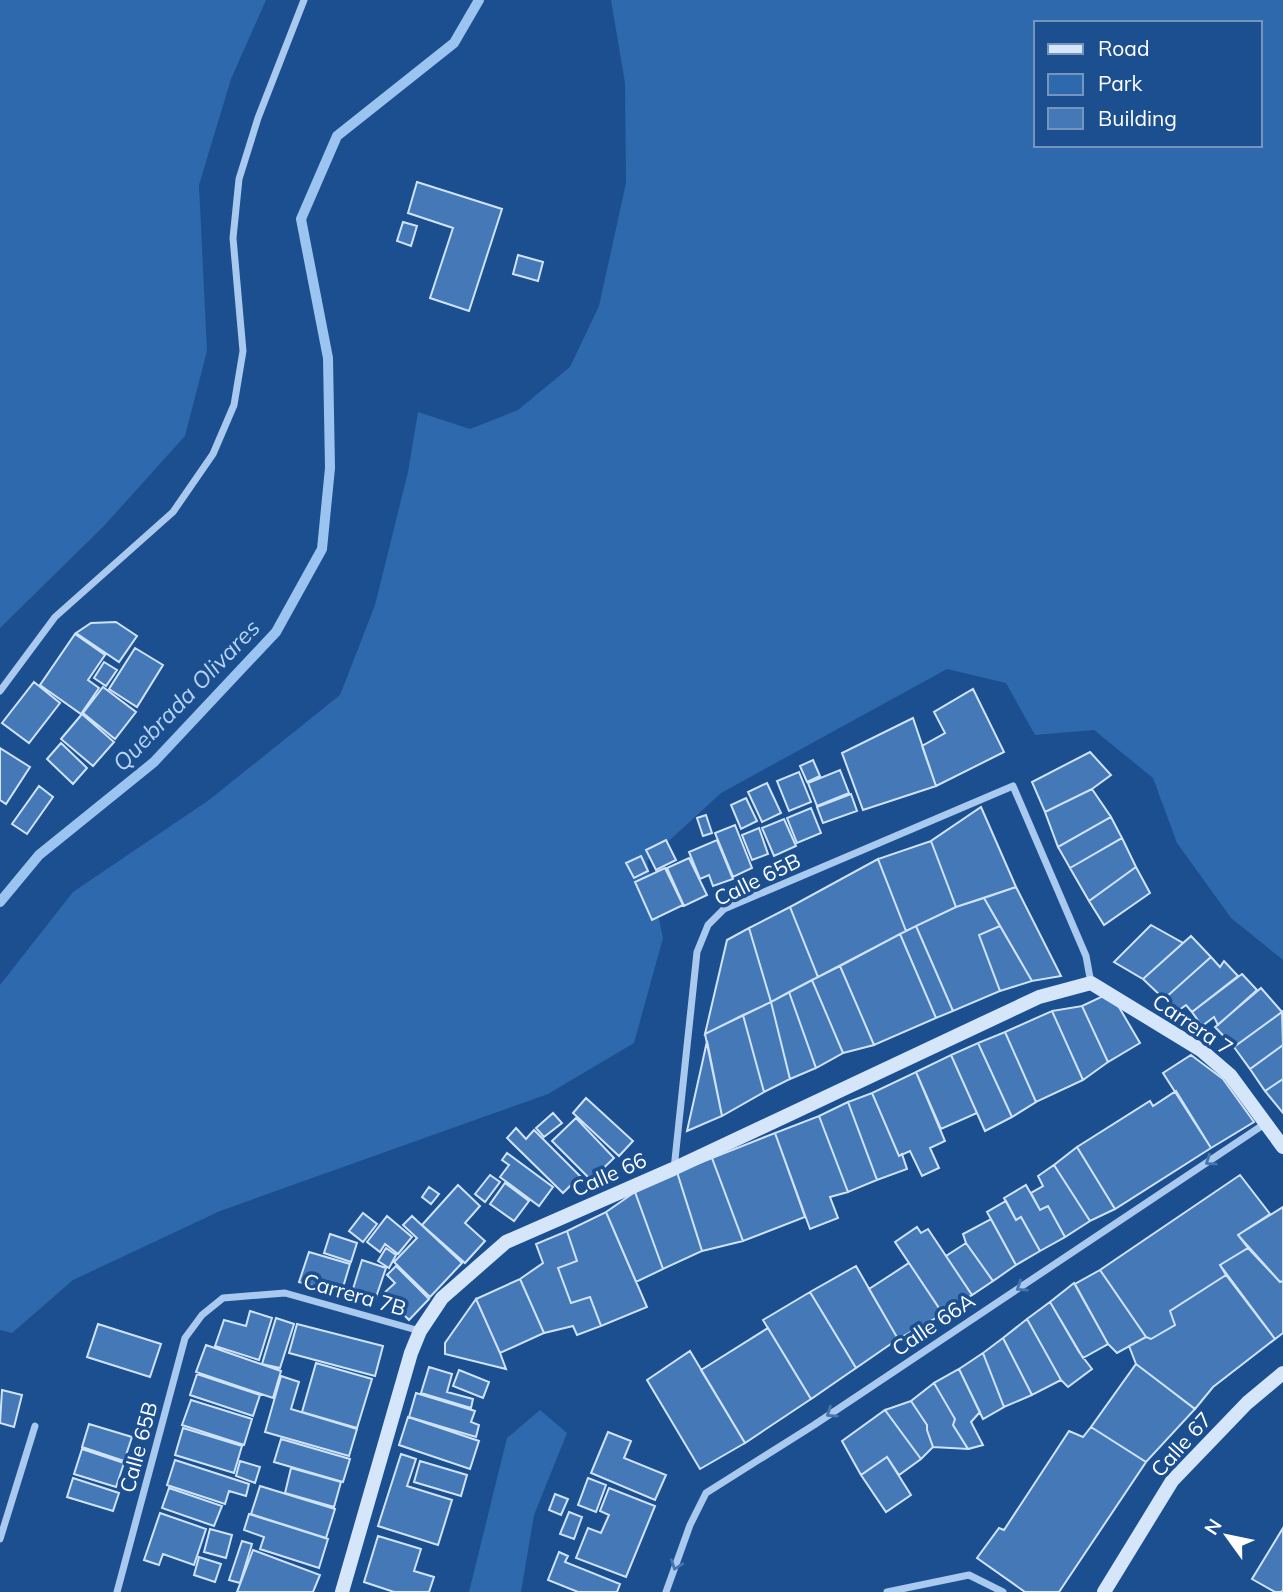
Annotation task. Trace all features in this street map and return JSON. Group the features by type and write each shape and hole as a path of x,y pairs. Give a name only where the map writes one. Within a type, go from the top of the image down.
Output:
{"street":[{"path":"0,691 55,617 173,512 213,454 234,405 243,351 233,238 239,179 258,117 304,0"},
{"name":"Calle 65B","path":"673,1169 697,952 708,925 724,909 1013,786 1086,956 1091,983"},
{"name":"Carrera 7","path":"1091,983 1201,1050 1230,1075 1283,1147"},
{"name":"Calle 66","path":"342,1592 411,1353 420,1331 442,1298 506,1242 673,1169 1039,997 1091,983"},
{"name":"Calle 66A","path":"666,1592 690,1525 706,1493 826,1417 1266,1123"},
{"name":"Carrera 7B","path":"202,1315 223,1298 285,1293 420,1331"},
{"name":"Calle 65B","path":"117,1592 185,1338 202,1315"},
{"name":"Calle 67","path":"1104,1592 1172,1481 1247,1403 1283,1373"},
{"path":"0,1539 35,1426"},
{"path":"887,1592 969,1574 1003,1592"}],"green space":[{"path":"0,0 266,0 231,79 199,185 207,351 185,436 103,527 0,628"},
{"path":"611,0 1283,0 1283,960 1231,918 1177,843 1153,778 1094,730 1035,735 1006,683 947,669 721,793 647,861 663,938 634,1043 548,1094 220,1211 73,1280 12,1333 0,1330 0,985 73,892 209,800 340,695 375,605 408,472 418,412 470,429 518,410 570,367 599,306 626,183 625,83"},
{"path":"540,1410 567,1433 534,1515 521,1592 469,1592 507,1438"}],"building":[{"path":"417,182 502,209 469,311 430,298 453,228 408,213"},
{"path":"403,222 417,226 411,246 397,241"},
{"path":"518,255 543,262 538,281 513,274"},
{"path":"116,622 137,636 119,662 76,633 91,623"},
{"path":"75,634 105,655 88,680 99,688 81,714 40,685"},
{"path":"135,648 163,665 137,707 109,689"},
{"path":"104,662 117,670 106,686 94,678"},
{"path":"34,682 60,703 29,743 2,723"},
{"path":"103,687 136,712 115,739 83,713"},
{"path":"973,689 1004,752 936,786 922,746 945,733 934,712"},
{"path":"82,714 114,742 93,766 61,739"},
{"path":"913,718 936,786 863,810 842,753"},
{"path":"61,743 87,768 73,784 47,759"},
{"path":"0,748 30,767 6,804 0,800"},
{"path":"1090,752 1111,775 1092,789 1045,812 1032,782"},
{"path":"813,760 820,776 807,782 800,766"},
{"path":"840,770 849,793 817,806 808,783"},
{"path":"799,772 811,802 789,811 777,781"},
{"path":"767,783 781,813 762,822 748,792"},
{"path":"39,786 53,797 27,834 12,824"},
{"path":"1092,789 1111,817 1058,847 1045,812"},
{"path":"851,794 857,811 823,823 817,807"},
{"path":"746,798 757,821 741,829 731,805"},
{"path":"981,807 1016,887 956,907 931,841"},
{"path":"811,808 821,833 797,843 787,818"},
{"path":"706,815 712,833 703,836 697,818"},
{"path":"1111,817 1122,838 1070,868 1058,847"},
{"path":"784,819 796,846 774,856 762,828"},
{"path":"735,825 752,868 733,877 715,833"},
{"path":"759,828 768,854 752,860 742,835"},
{"path":"1122,838 1136,867 1089,901 1070,868"},
{"path":"666,840 676,860 656,870 646,850"},
{"path":"717,840 733,879 713,886 709,875 700,879 689,852"},
{"path":"931,841 956,907 906,931 878,859"},
{"path":"641,856 648,871 634,878 626,863"},
{"path":"689,858 707,895 684,906 667,868"},
{"path":"878,859 906,931 818,977 790,907"},
{"path":"1136,867 1150,893 1104,925 1089,901"},
{"path":"665,868 683,905 652,920 635,882"},
{"path":"1016,887 1061,976 1032,981 984,898"},
{"path":"984,898 1000,926 979,935 1000,991 953,1011 916,926 956,907"},
{"path":"790,907 818,977 771,1002 749,928"},
{"path":"1151,925 1183,943 1143,979 1114,962"},
{"path":"916,926 953,1011 936,1018 900,934"},
{"path":"1000,926 1032,981 1000,991 979,935"},
{"path":"749,928 771,1002 705,1034 727,940"},
{"path":"900,934 936,1018 874,1045 840,966"},
{"path":"1191,936 1211,957 1164,999 1143,979"},
{"path":"1211,957 1220,967 1224,961 1238,976 1192,1012 1186,1005 1175,1013 1164,999"},
{"path":"840,966 874,1045 843,1053 812,980"},
{"path":"1242,974 1257,990 1218,1025 1214,1017 1202,1026 1192,1012"},
{"path":"812,980 843,1053 816,1068 789,992"},
{"path":"1261,988 1282,1012 1234,1047 1215,1027"},
{"path":"789,992 816,1068 790,1079 771,1002"},
{"path":"1103,996 1116,1002 1140,1043 1108,1062 1082,1006"},
{"path":"771,1002 790,1079 764,1092 743,1015"},
{"path":"1082,1006 1108,1062 1083,1080 1052,1011"},
{"path":"1052,1011 1083,1080 1036,1102 1005,1032"},
{"path":"1282,1012 1283,1045 1250,1069 1234,1047"},
{"path":"743,1015 764,1092 722,1116 705,1034"},
{"path":"1005,1032 1036,1102 1012,1117 978,1043"},
{"path":"707,1041 722,1116 687,1131 702,1064"},
{"path":"978,1043 1012,1117 985,1131 951,1055"},
{"path":"1283,1045 1283,1079 1265,1091 1250,1069"},
{"path":"951,1055 977,1113 941,1129 916,1072"},
{"path":"1191,1055 1223,1079 1254,1122 1211,1148 1163,1073"},
{"path":"916,1072 945,1141 930,1148 939,1168 922,1176 910,1151 899,1156 872,1093"},
{"path":"1283,1079 1283,1113 1265,1091"},
{"path":"1176,1091 1211,1148 1115,1209 1077,1147 1150,1101 1153,1106"},
{"path":"872,1093 907,1169 877,1180 848,1102"},
{"path":"586,1098 633,1141 619,1156 573,1113"},
{"path":"848,1102 877,1180 848,1192 819,1116"},
{"path":"553,1113 562,1123 544,1137 536,1128"},
{"path":"819,1116 848,1192 830,1197 838,1218 810,1229 775,1133"},
{"path":"576,1118 614,1158 591,1180 552,1141"},
{"path":"516,1128 526,1139 534,1130 580,1176 563,1193 507,1138"},
{"path":"775,1133 805,1217 743,1241 712,1158"},
{"path":"1077,1147 1115,1209 1090,1221 1054,1165"},
{"path":"507,1153 553,1187 539,1206 500,1177 509,1165 502,1160"},
{"path":"712,1158 743,1241 702,1251 677,1172"},
{"path":"1054,1165 1090,1221 1065,1237 1048,1206 1040,1210 1031,1193 1043,1186 1038,1176"},
{"path":"677,1172 702,1251 663,1269 635,1192"},
{"path":"490,1175 500,1182 485,1202 475,1194"},
{"path":"1240,1175 1270,1214 1238,1235 1248,1248 1220,1265 1226,1275 1170,1311 1175,1325 1151,1339 1146,1337 1100,1270"},
{"path":"505,1183 529,1201 514,1221 490,1204"},
{"path":"458,1185 480,1206 465,1223 485,1241 465,1263 422,1225"},
{"path":"1026,1185 1040,1210 1048,1206 1065,1237 1040,1251 1021,1217 1016,1220 1004,1198"},
{"path":"429,1187 439,1194 431,1204 422,1197"},
{"path":"635,1192 663,1269 636,1282 606,1212"},
{"path":"1006,1201 1016,1220 1021,1217 1040,1251 1016,1265 987,1212"},
{"path":"1283,1207 1283,1281 1280,1282 1238,1235"},
{"path":"606,1212 647,1307 601,1326 590,1297 571,1303 558,1268 577,1261 567,1231"},
{"path":"363,1213 377,1224 363,1242 349,1231"},
{"path":"387,1216 412,1237 398,1254 385,1244 380,1252 367,1242"},
{"path":"412,1216 462,1263 430,1297 394,1262 417,1238 403,1225"},
{"path":"991,1219 1016,1265 993,1281 966,1243 963,1234"},
{"path":"917,1227 921,1233 928,1229 972,1295 943,1314 895,1242"},
{"path":"567,1231 577,1261 558,1268 571,1303 590,1297 601,1326 577,1335 573,1326 544,1333 520,1279 543,1263 536,1244"},
{"path":"330,1234 357,1243 351,1262 324,1253"},
{"path":"966,1243 993,1281 972,1295 946,1256"},
{"path":"386,1248 396,1255 389,1268 378,1261"},
{"path":"1248,1248 1280,1282 1283,1281 1283,1333 1275,1339 1220,1265"},
{"path":"309,1252 350,1264 341,1294 299,1282"},
{"path":"362,1260 386,1268 375,1300 352,1292"},
{"path":"909,1263 943,1314 898,1339 869,1289"},
{"path":"396,1266 429,1299 409,1320 383,1294 395,1283 387,1275"},
{"path":"856,1266 898,1339 856,1368 810,1292"},
{"path":"1100,1270 1146,1337 1117,1353 1108,1344 1075,1284"},
{"path":"1226,1275 1275,1339 1213,1387 1195,1409 1136,1364 1129,1346 1146,1337 1151,1339 1175,1325 1170,1311"},
{"path":"520,1279 544,1333 500,1353 476,1299"},
{"path":"1074,1283 1108,1344 1083,1358 1050,1302"},
{"path":"810,1292 856,1368 811,1399 763,1320"},
{"path":"476,1299 506,1369 445,1354 445,1343"},
{"path":"1050,1302 1092,1369 1068,1387 1061,1380 1027,1319"},
{"path":"250,1311 272,1318 259,1360 215,1346 224,1320 246,1326"},
{"path":"276,1318 294,1324 280,1368 262,1364"},
{"path":"1027,1319 1061,1380 1032,1395 1003,1338"},
{"path":"98,1324 161,1344 150,1377 87,1357"},
{"path":"297,1324 383,1346 375,1376 289,1353"},
{"path":"768,1328 811,1399 745,1443 701,1370"},
{"path":"1003,1338 1032,1395 1004,1407 983,1353"},
{"path":"206,1345 281,1371 273,1398 196,1372"},
{"path":"690,1351 745,1443 700,1469 647,1380"},
{"path":"983,1353 1004,1407 983,1419 959,1369"},
{"path":"316,1363 372,1379 357,1428 302,1412"},
{"path":"1136,1364 1195,1409 1146,1462 1091,1427"},
{"path":"429,1367 452,1374 447,1392 473,1399 471,1408 421,1393"},
{"path":"959,1369 980,1412 971,1422 983,1445 968,1449 953,1425 955,1419 934,1383"},
{"path":"459,1370 489,1382 483,1398 453,1386"},
{"path":"197,1374 260,1395 253,1416 190,1395"},
{"path":"281,1376 299,1382 291,1409 357,1429 349,1456 265,1432"},
{"path":"934,1383 955,1419 953,1425 968,1449 933,1447 927,1425 911,1401"},
{"path":"2,1390 22,1395 14,1427 0,1423"},
{"path":"416,1393 475,1411 471,1422 479,1425 476,1437 409,1417"},
{"path":"191,1400 252,1419 244,1445 182,1425"},
{"path":"911,1401 927,1425 933,1447 921,1459 885,1410"},
{"path":"885,1410 921,1459 899,1475 887,1457 861,1475 842,1441"},
{"path":"408,1417 479,1441 470,1469 399,1445"},
{"path":"89,1424 132,1437 124,1461 82,1447"},
{"path":"1091,1427 1146,1462 1059,1592 1025,1592 977,1558 999,1528 1004,1530 1069,1431 1083,1437"},
{"path":"183,1428 242,1446 234,1473 175,1455"},
{"path":"608,1432 631,1441 624,1458 666,1475 655,1500 591,1473"},
{"path":"281,1439 350,1459 343,1482 274,1462"},
{"path":"82,1449 124,1463 116,1487 74,1474"},
{"path":"401,1454 416,1459 407,1486 452,1500 438,1545 378,1526"},
{"path":"887,1457 911,1495 886,1512 861,1475"},
{"path":"175,1460 249,1484 246,1496 229,1491 225,1504 167,1485"},
{"path":"240,1461 260,1467 255,1483 236,1476"},
{"path":"420,1461 467,1475 461,1496 414,1482"},
{"path":"291,1468 341,1482 334,1507 285,1493"},
{"path":"73,1478 119,1493 113,1511 67,1497"},
{"path":"588,1478 606,1485 596,1512 578,1505"},
{"path":"260,1486 335,1509 326,1538 251,1514"},
{"path":"169,1488 222,1506 214,1526 162,1508"},
{"path":"609,1488 655,1506 626,1577 576,1558 588,1528 601,1533 609,1515 600,1511"},
{"path":"555,1494 568,1499 561,1515 549,1510"},
{"path":"569,1512 582,1517 574,1539 560,1534"},
{"path":"160,1513 206,1529 194,1565 163,1554 159,1565 144,1560"},
{"path":"249,1514 328,1539 319,1568 260,1549 264,1537 244,1530"},
{"path":"1283,1528 1283,1590 1275,1592 1252,1579"},
{"path":"210,1529 232,1535 226,1558 204,1552"},
{"path":"378,1536 421,1549 414,1571 434,1577 429,1592 394,1592 364,1582"},
{"path":"242,1541 252,1544 240,1583 229,1580"},
{"path":"253,1550 320,1575 313,1592 237,1592"},
{"path":"559,1552 568,1556 565,1562 620,1584 617,1592 578,1592 548,1580"},
{"path":"199,1557 221,1564 215,1582 194,1575"}],"waterway":[{"name":"Quebrada Olivares","path":"0,902 39,855 154,762 276,632 322,549 330,468 328,358 301,219 337,136 454,43 479,0"}]}
